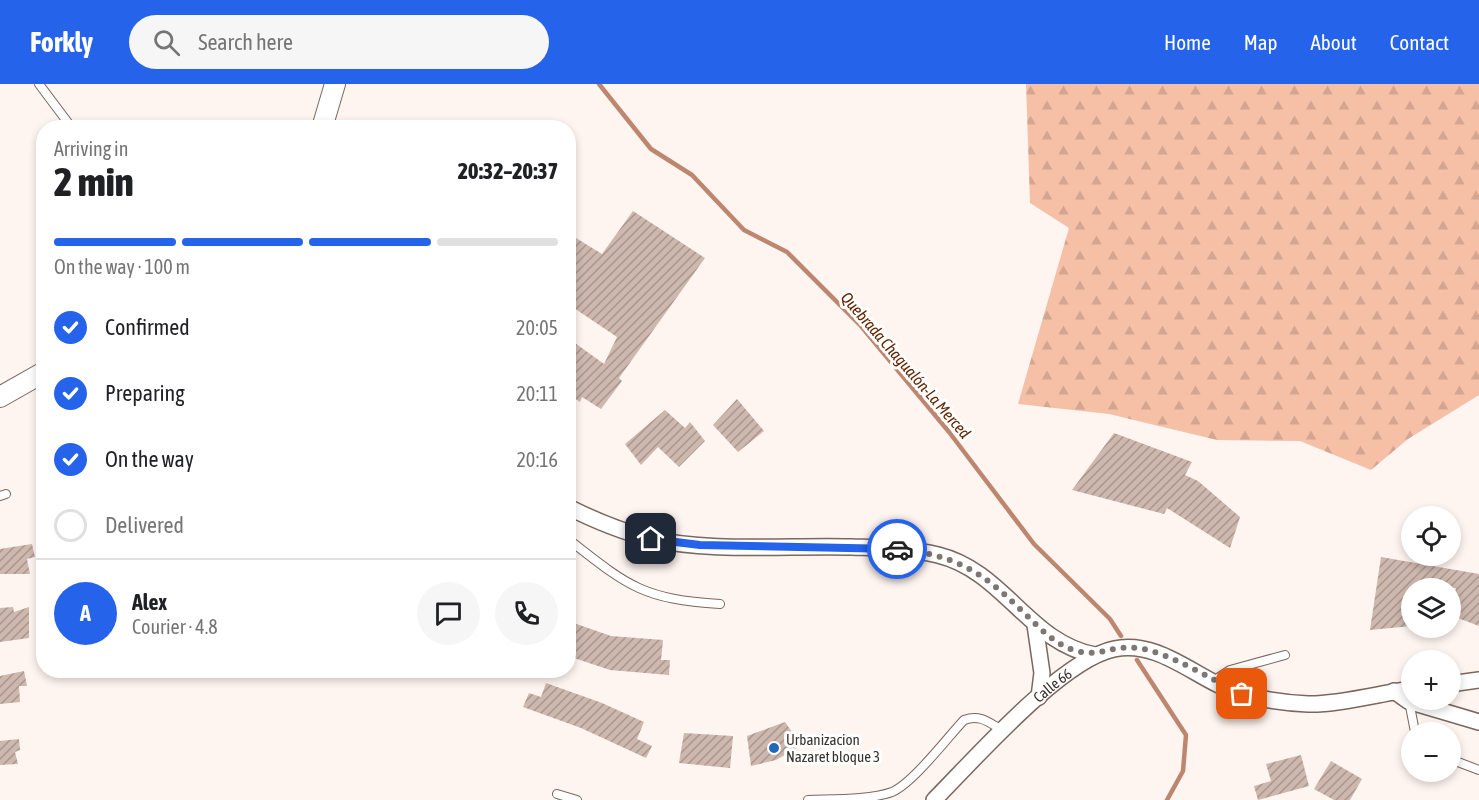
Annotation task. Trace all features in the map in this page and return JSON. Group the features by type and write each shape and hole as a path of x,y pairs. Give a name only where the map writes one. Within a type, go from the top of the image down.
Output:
{"main road":[{"path":"324,120 335,84"},
{"path":"0,397 36,377"}],"street":[{"path":"576,511 619,530 661,540 700,545 900,549 939,555 979,573 1035,625 1062,645 1095,655"},
{"path":"1035,625 1042,673 1039,697"},
{"name":"Calle 66","path":"934,800 1039,697 1077,665 1095,655 1115,649 1136,648 1154,652 1242,694 1310,704 1394,691 1401,693"},
{"path":"1461,682 1479,680"},
{"path":"1448,710 1479,722"}],"lane":[{"path":"39,84 66,120"},
{"path":"576,545 621,580 637,589 679,601 720,604"},
{"path":"1213,681 1230,670 1285,654"},
{"path":"808,800 893,792 907,782 964,720 974,716 1003,731"},
{"path":"1461,763 1479,770"},
{"path":"557,794 577,800"}],"green space":[{"path":"1026,84 1479,84 1479,395 1408,439 1371,470 1300,441 1217,440 1109,414 1018,404 1069,228 1030,203"}],"building":[{"path":"633,211 705,258 619,378 622,381 601,409 582,397 580,402 576,399 576,344 604,364 617,337 576,309 576,238 602,254"},
{"path":"737,399 764,431 738,452 713,425"},
{"path":"665,410 685,428 690,422 705,441 679,467 658,447 641,465 625,444"},
{"path":"1114,433 1192,462 1185,475 1198,481 1240,517 1230,548 1167,508 1164,514 1072,490"},
{"path":"32,544 35,557 27,559 30,574 0,574 0,549"},
{"path":"1381,557 1401,560 1401,566 1433,566 1479,574 1479,626 1461,619 1461,578 1401,578 1401,627 1370,630"},
{"path":"13,607 14,612 29,607 29,638 0,642 0,608"},
{"path":"576,624 611,636 663,640 661,660 670,660 669,675 610,670 576,659"},
{"path":"24,671 27,686 19,686 20,702 0,704 0,676"},
{"path":"546,683 602,703 644,722 637,739 652,746 646,758 581,728 523,707 529,693 541,697"},
{"name":"Urbanizacion Nazaret bloque 3","path":"785,722 794,735 801,732 809,741 776,760 751,766 747,736"},
{"path":"684,733 733,736 730,768 679,763"},
{"path":"19,739 20,750 15,752 18,764 0,765 0,741"},
{"path":"1301,755 1309,786 1258,800 1254,786 1271,781 1266,764"},
{"path":"1331,761 1362,779 1350,800 1334,800 1314,789"}],"waterway":[{"name":"Quebrada Chagualón-La Merced","path":"599,84 651,149 692,175 744,230 787,252 861,326 949,432 1034,544 1110,619 1121,636"},
{"name":"Quebrada Chagualón-La Merced","path":"1137,660 1186,735 1183,771 1167,800"}],"way so far":[{"path":"897,549 939,555 979,573 998,588 1035,625 1062,645 1078,652 1095,655 1115,649 1136,648 1154,652 1242,694"}],"place":[{"name":"Urbanizacion Nazaret bloque 3","path":"774,748"}],"route":[{"path":"651,539 700,545 897,549"}]}
